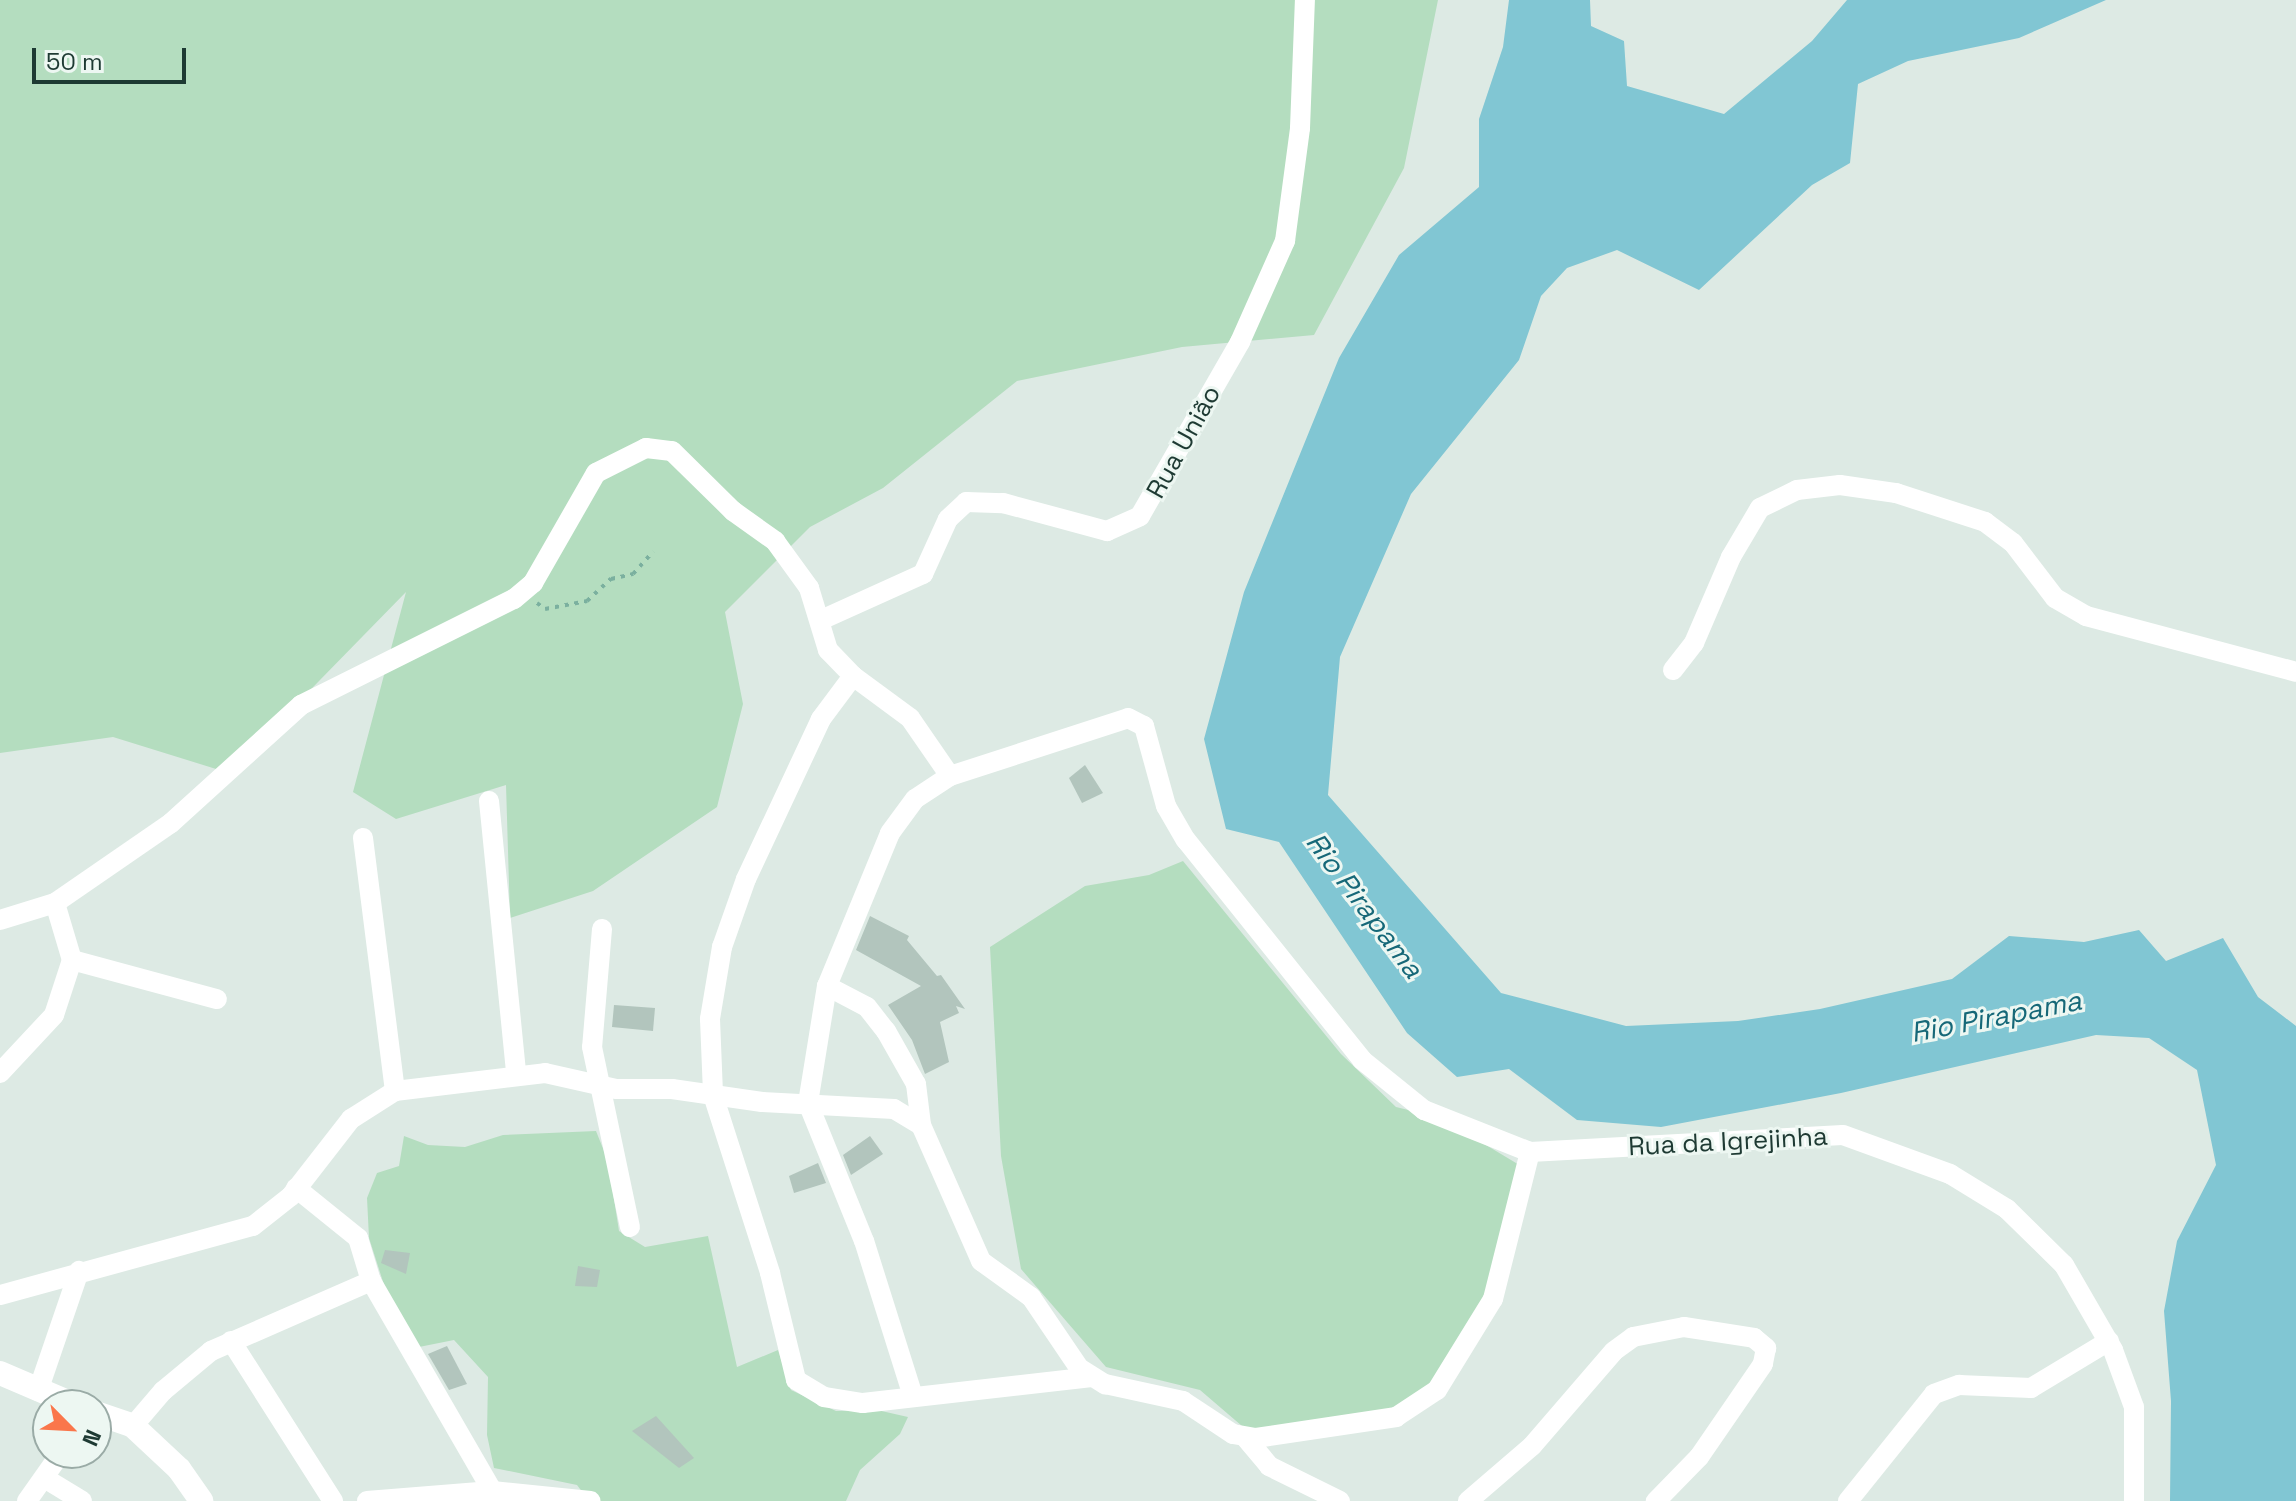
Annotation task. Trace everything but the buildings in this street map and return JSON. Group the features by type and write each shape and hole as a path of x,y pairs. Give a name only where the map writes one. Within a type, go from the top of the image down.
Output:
{"street":[{"name":"Rua União","path":"821,620 923,574 948,519 966,502 1003,503 1107,531 1140,516 1240,342 1285,241 1300,128 1305,0"},
{"path":"0,920 55,903 202,799 301,705 408,649 474,621 522,592 546,562 596,473 633,453 660,448 672,451 733,511 775,541 799,571 821,620 828,650 853,676 910,718 950,776"},
{"path":"1673,670 1694,643 1731,557 1760,508 1797,490 1840,485 1896,493 1985,522 2013,543 2055,598 2086,616 2296,672"},
{"path":"853,676 821,719 732,914 710,1019 713,1095 770,1273 799,1386 824,1397 863,1403 912,1393 1042,1386 1090,1377 1183,1401 1221,1428 1245,1437 1277,1471 1340,1501"},
{"path":"912,1393 864,1241 808,1103 827,986 901,813 950,776 1115,721 1137,719 1144,726 1176,826 1362,1060 1424,1110 1530,1152 1493,1299 1482,1324 1437,1390 1396,1417 1245,1437"},
{"path":"489,801 516,1073"},
{"path":"363,838 395,1091"},
{"path":"0,1073 54,1015 72,960 55,903"},
{"path":"602,929 592,1047 630,1227"},
{"path":"72,960 217,999"},
{"path":"827,986 867,1007 886,1031 916,1084 921,1125 981,1261 1031,1297 1090,1377"},
{"path":"0,1295 253,1226 269,1217 296,1188 351,1119 395,1091 516,1073 559,1073 601,1087 894,1109 921,1125"},
{"name":"Rua da Igrejinha","path":"1530,1152 1826,1134 1866,1140 1950,1174 2007,1209 2064,1265 2109,1341 2134,1407 2134,1501"},
{"path":"296,1188 350,1228 371,1281 492,1491"},
{"path":"39,1389 79,1271"},
{"path":"133,1426 163,1391 211,1351 371,1281"},
{"path":"1468,1501 1532,1446 1614,1351 1633,1337 1684,1327 1754,1338 1766,1348 1763,1364 1699,1457 1656,1501"},
{"path":"231,1341 333,1501"},
{"path":"1848,1501 1934,1394 1959,1385 2031,1388 2109,1341"},
{"path":"0,1373 34,1389"},
{"path":"112,1419 133,1426 179,1469 201,1501"},
{"path":"27,1501 52,1469"},
{"path":"46,1479 82,1501"},
{"path":"367,1501 492,1491 590,1501"}],"path":[{"path":"522,592 545,609 587,601 611,579 633,574 653,552"}],"green space":[{"path":"0,0 1438,0 1404,168 1314,335 1182,347 1017,381 883,488 810,527 725,612 743,704 717,807 593,891 510,918 506,785 396,819 353,792 406,592 229,773 113,737 0,753"},
{"path":"1183,861 1341,1054 1396,1107 1441,1118 1526,1169 1476,1334 1424,1402 1256,1438 1200,1390 1106,1367 1021,1269 1001,1156 990,947 1085,886 1149,875"},
{"path":"596,1131 608,1161 619,1231 645,1247 708,1236 737,1367 778,1350 791,1390 836,1411 877,1410 908,1417 900,1434 860,1470 846,1501 589,1501 577,1485 494,1468 487,1435 488,1377 454,1340 419,1347 385,1288 369,1238 367,1198 377,1173 399,1166 404,1136 428,1145 465,1147 503,1135"}],"water":[{"name":"Rio Pirapama","path":"1509,0 1590,0 1591,26 1624,41 1627,86 1724,114 1812,41 1847,0 2106,0 2019,38 1908,61 1858,84 1850,163 1812,185 1699,290 1617,250 1567,268 1541,296 1519,360 1411,494 1340,657 1328,795 1501,993 1626,1026 1738,1021 1820,1009 1952,979 2009,936 2084,942 2139,930 2166,961 2223,938 2258,997 2296,1026 2296,1501 2170,1501 2171,1401 2164,1311 2177,1241 2216,1165 2197,1070 2149,1038 2096,1035 1841,1093 1661,1127 1577,1120 1509,1069 1457,1077 1407,1033 1279,842 1226,829 1204,739 1244,592 1339,358 1399,255 1479,187 1479,119 1503,47"}]}
